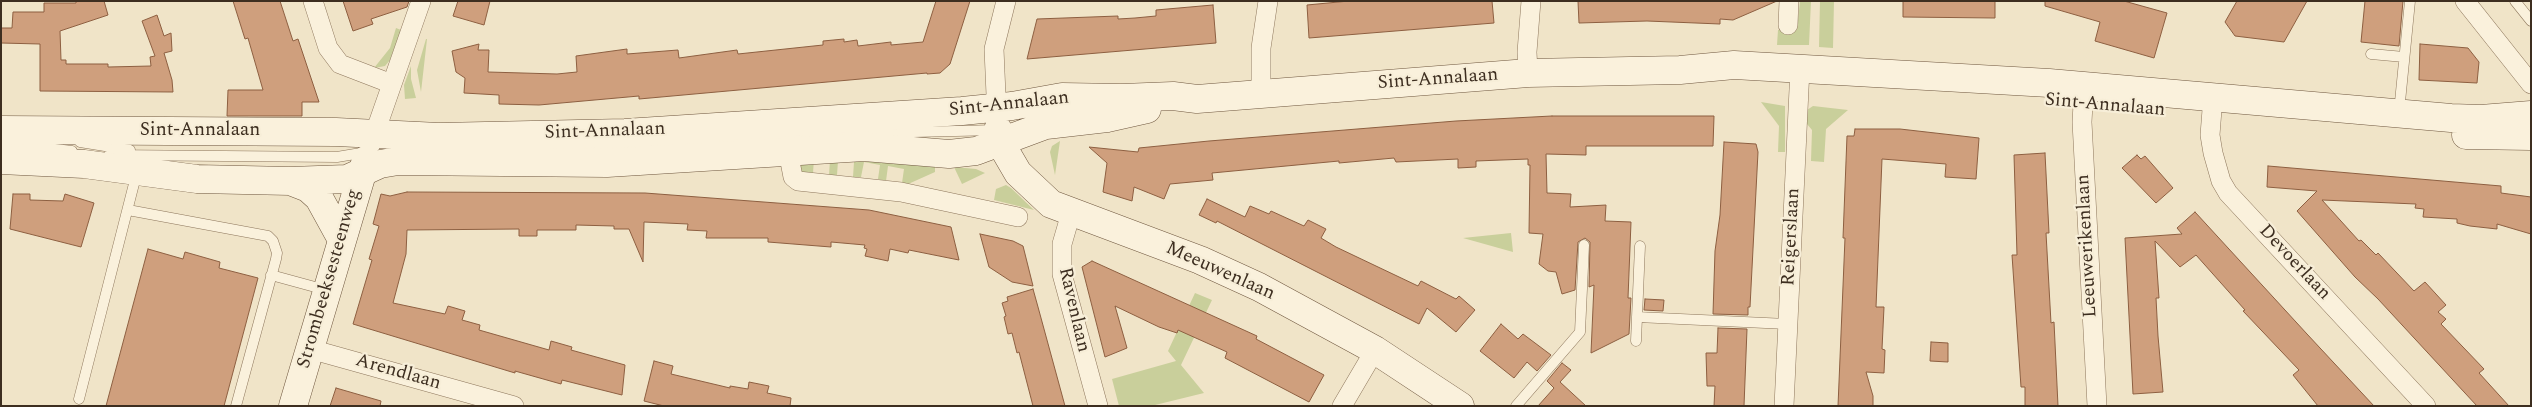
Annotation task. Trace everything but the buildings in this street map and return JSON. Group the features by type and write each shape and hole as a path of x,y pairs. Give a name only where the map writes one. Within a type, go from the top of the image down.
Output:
{"main road":[{"name":"Sint-Annalaan","path":"374,153 380,164 398,161 482,156 607,163 864,147 949,154 976,151 998,127 1062,97 1122,98 1174,96 1197,99 1528,73 1680,70 1744,82 1800,76 2083,95 2212,106 2441,134 2531,136"},
{"name":"Sint-Annalaan","path":"2212,106 2481,119 2531,115"},
{"name":"Sint-Annalaan","path":"4,134 374,153 439,137 998,127"},
{"name":"Meeuwenlaan","path":"998,127 1015,169 1034,190 1051,204 1071,213 1141,237 1237,277 1317,317 1375,350 1460,406"},
{"name":"Sint-Annalaan","path":"1,160 56,161 197,179 290,181 342,180 374,153"},
{"name":"Strombeeksesteenweg","path":"293,406 341,238 374,153"},
{"path":"290,181 308,188 319,198 341,238"}],"street":[{"path":"313,1 328,48 340,64 392,84"},
{"path":"374,153 392,84 421,1"},
{"path":"998,127 994,49 1006,1"},
{"path":"1261,94 1261,48 1268,1"},
{"path":"1528,73 1527,52 1531,1"},
{"path":"1788,25 1789,1"},
{"path":"2465,1 2531,84"},
{"name":"Reigerslaan","path":"1784,406 1800,76"},
{"name":"Leeuwerikenlaan","path":"2083,95 2097,406"},
{"name":"Devoerlaan","path":"2212,106 2210,134 2216,168 2228,193 2426,406"},
{"path":"788,151 793,177 798,181 901,192 1018,217"},
{"name":"Ravenlaan","path":"1071,213 1062,244 1062,274 1098,406"},
{"name":"Arendlaan","path":"310,348 514,406"},
{"path":"1342,406 1375,350"}],"lane":[{"path":"2399,114 2410,1"},
{"path":"2515,1 2531,20"},
{"path":"2371,54 2404,57"},
{"name":"Sint-Annalaan","path":"482,156 829,134 998,127"},
{"name":"Sint-Annalaan","path":"4,134 95,154 337,157 374,153"},
{"name":"Sint-Annalaan","path":"4,134 165,155"},
{"name":"Sint-Annalaan","path":"531,149 601,148"},
{"path":"79,399 138,171"},
{"path":"128,210 268,236 273,241 277,252 236,406"},
{"path":"1516,406 1580,332 1584,245"},
{"path":"1636,340 1640,246"},
{"path":"271,274 327,291"},
{"path":"1637,317 1788,324"}],"green space":[{"path":"1800,1 1811,1 1809,45 1777,45 1778,30 1797,30"},
{"path":"1820,1 1834,1 1833,48 1819,47"},
{"path":"396,28 401,30 390,60 385,66 374,68 390,48"},
{"path":"427,39 421,92 417,70"},
{"path":"411,66 411,79 416,98 405,99 404,85"},
{"path":"1761,102 1785,106 1785,152 1778,152 1779,126"},
{"path":"1813,106 1848,110 1826,129 1824,162 1811,161 1812,130 1807,124 1807,110"},
{"path":"1060,141 1055,175 1050,152 1052,146"},
{"path":"800,157 935,166 935,172 906,185 902,183 904,169 888,166 886,181 878,179 880,165 864,162 861,177 853,177 854,162 838,161 837,175 829,175 830,160 814,159 813,173 799,172"},
{"path":"954,167 976,169 985,173 962,184"},
{"path":"1006,185 1034,210 994,200 996,189"},
{"path":"1511,233 1513,252 1463,238"},
{"path":"1195,293 1212,300 1181,365 1204,393 1151,406 1119,406 1112,379 1176,361 1168,351"}]}
